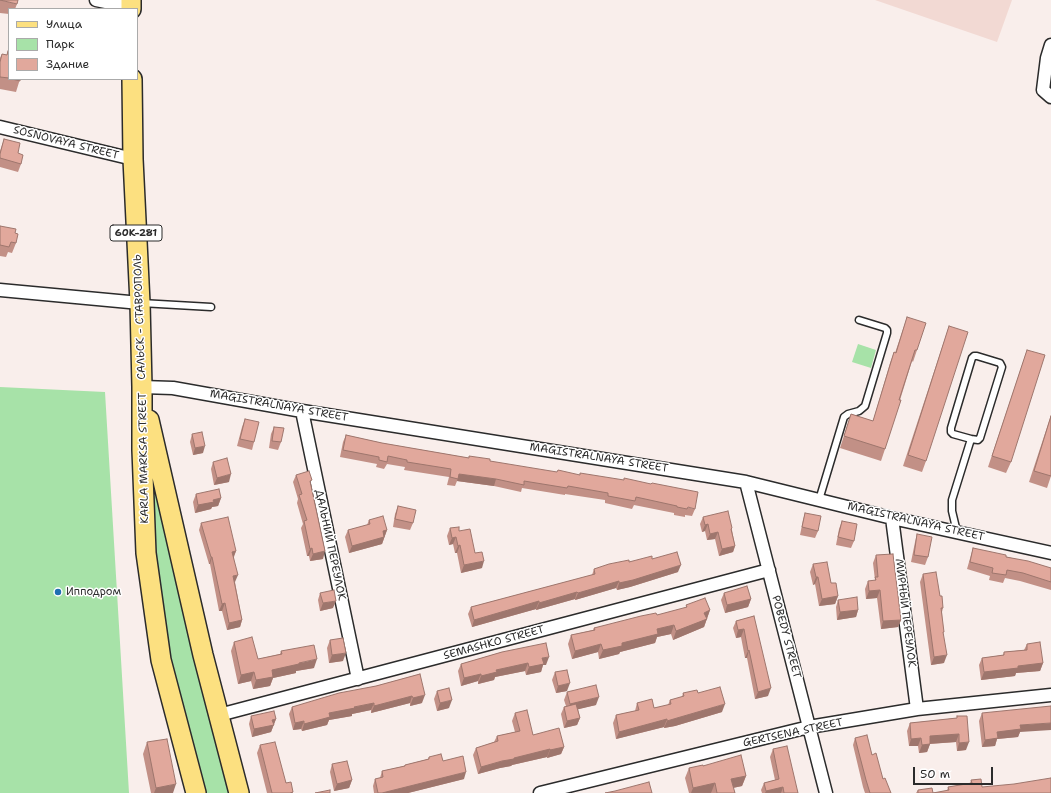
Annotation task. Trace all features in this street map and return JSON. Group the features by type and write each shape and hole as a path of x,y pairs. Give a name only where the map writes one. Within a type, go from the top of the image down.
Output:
{"main road":[{"name":"САЛЬСК - СТАВРОПОЛЬ","path":"132,80 133,159 140,302 142,387"},
{"name":"KARLA MARKSA STREET","path":"142,387 203,655 239,793"},
{"name":"KARLA MARKSA STREET","path":"142,387 142,450 146,553 161,660 196,793"}],"street":[{"path":"96,0 131,5"},
{"path":"1051,45 1047,58 1043,90 1051,97"},
{"name":"SOSNOVAYA STREET","path":"0,127 133,159"},
{"path":"0,290 140,302"},
{"name":"MAGISTRALNAYA STREET","path":"142,387 173,388 302,411 746,482 892,518 1051,553"},
{"name":"ДАЛЬНИЙ ПЕРЕУЛОК","path":"302,411 358,679"},
{"name":"POBEDY STREET","path":"746,482 826,793"},
{"name":"МИРНЫЙ ПЕРЕУЛОК","path":"892,518 917,709"},
{"name":"SEMASHKO STREET","path":"219,715 769,570"},
{"name":"GERTSENA STREET","path":"540,793 809,727 917,709 1051,695"}],"lane":[{"path":"140,302 211,307"},
{"path":"819,500 844,417 848,414 860,411 865,406 887,333 885,328 859,320"},
{"path":"977,356 1000,363 1002,366 980,438 978,440 971,439 953,434 951,432 951,428 972,358 977,356"},
{"path":"957,532 952,511 952,500 971,439"}],"shaded area":[{"path":"875,0 1012,0 997,42"}],"green space":[{"path":"858,344 876,350 871,368 852,362"},
{"name":"Ипподром","path":"0,387 105,392 129,793 0,793"},
{"path":"142,387 239,793 196,793 161,660"}],"building":[{"path":"0,0 18,0 17,4"},
{"path":"8,51 8,78 0,77 0,62 2,54 7,55"},
{"path":"4,139 20,143 18,153 23,155 21,164 0,158"},
{"path":"0,226 16,229 15,233 18,234 16,243 11,242 9,247 0,245"},
{"path":"907,317 926,323 917,350 915,350 885,449 844,436 851,414 873,421 894,352 896,353"},
{"path":"949,326 968,332 926,461 908,455"},
{"path":"1027,350 1045,355 1011,462 992,456"},
{"path":"1051,416 1051,476 1034,471"},
{"path":"245,419 259,422 254,442 240,439"},
{"path":"274,427 284,428 281,442 272,441"},
{"path":"202,432 205,446 195,448 192,434"},
{"path":"346,435 382,443 469,458 469,456 490,459 490,461 557,472 558,470 580,475 580,473 624,480 624,478 698,492 695,509 688,507 687,509 677,507 636,497 635,501 608,496 608,493 568,486 567,488 524,481 524,485 496,479 459,474 458,479 450,477 451,469 407,462 407,460 388,456 387,462 379,460 379,457 343,450"},
{"path":"227,458 231,474 217,478 213,462"},
{"path":"309,471 325,551 313,554 312,548 310,549 304,521 307,520 299,495 302,494 296,475"},
{"path":"219,489 221,498 213,500 214,502 198,505 196,494"},
{"path":"398,506 416,510 413,523 395,519"},
{"path":"728,511 735,546 722,549 718,532 710,534 708,524 705,525 703,517"},
{"path":"805,513 821,516 818,531 802,527"},
{"path":"383,516 387,530 383,531 384,537 352,546 348,530 370,524 369,520"},
{"path":"228,517 236,551 232,552 238,575 233,576 242,620 229,623 225,603 222,604 212,557 201,523"},
{"path":"842,521 857,524 854,541 838,537"},
{"path":"459,527 459,531 470,529 475,553 482,552 484,561 464,565 460,545 458,546 456,537 452,538 450,528"},
{"path":"917,534 932,537 928,557 914,555"},
{"path":"973,548 1006,555 1006,557 1028,561 1051,568 1051,582 1023,573 1007,570 1006,575 992,573 993,568 970,562"},
{"path":"677,552 681,565 633,580 619,583 619,581 539,603 539,601 474,620 471,607 595,574 594,569 609,564 629,560 629,562 652,556 652,559"},
{"path":"893,554 901,620 883,621 880,590 869,591 868,581 876,580 875,577 878,577 876,555"},
{"path":"827,562 831,583 836,583 838,596 822,599 818,577 816,577 813,564"},
{"path":"936,572 940,596 942,596 943,608 941,608 943,632 947,655 934,657 923,574"},
{"path":"747,586 751,599 727,605 724,593"},
{"path":"334,590 336,601 323,603 320,593"},
{"path":"857,597 858,610 840,612 838,600"},
{"path":"705,598 710,610 704,613 707,619 676,631 674,625 657,629 658,634 622,643 622,646 603,650 601,644 575,651 571,635 595,630 594,628 641,616 656,613 657,615 687,607 686,605"},
{"path":"754,616 771,688 758,692 744,629 738,630 736,621"},
{"path":"252,637 258,659 282,654 281,651 314,645 317,659 272,670 273,677 256,680 254,672 241,675 234,642"},
{"path":"343,638 346,653 332,655 330,640"},
{"path":"1040,642 1043,663 984,672 982,658 1004,655 1004,652 1027,650 1027,644"},
{"path":"546,643 549,657 542,658 544,664 529,667 528,663 496,670 497,672 481,676 481,674 464,678 461,664 502,652"},
{"path":"567,670 570,683 558,686 555,672"},
{"path":"420,674 425,695 413,698 412,696 374,706 374,703 354,707 355,708 329,713 330,717 304,724 304,721 295,723 292,707 339,693 376,686"},
{"path":"596,685 599,697 570,704 567,692"},
{"path":"720,687 725,704 667,721 667,719 619,732 616,715 639,710 637,703 652,699 654,708 671,704 670,700 684,696 683,693 697,690 698,693"},
{"path":"449,688 452,700 440,703 437,691"},
{"path":"576,704 580,718 567,721 564,707"},
{"path":"1051,706 1051,723 1020,725 1021,729 997,732 998,738 985,740 982,713"},
{"path":"527,710 533,735 559,728 564,747 550,749 481,767 476,748 498,741 497,736 520,731 515,713"},
{"path":"274,711 276,719 272,720 274,725 254,729 251,716"},
{"path":"957,716 967,716 969,742 959,743 959,734 930,736 930,744 922,745 921,738 911,739 910,723 957,718"},
{"path":"867,735 872,755 876,753 883,779 885,778 891,793 870,793 855,738"},
{"path":"167,739 176,784 156,788 147,742"},
{"path":"275,742 286,783 291,782 293,792 290,793 272,793 260,745"},
{"path":"787,746 798,793 784,793 783,787 766,791 764,783 779,779 773,749"},
{"path":"441,754 443,761 463,756 466,772 378,793 375,779 383,777 382,771 405,766"},
{"path":"741,755 746,776 731,779 735,793 717,793 715,783 693,788 689,768 703,766"},
{"path":"347,761 352,780 337,784 332,764"},
{"path":"1051,778 1051,793 933,793 949,790 948,787 972,783 971,780 981,779 982,787"},
{"path":"649,782 652,793 605,793 615,791"},
{"path":"932,788 933,793 918,793 918,790"},
{"path":"330,790 330,793 315,793"}],"place":[{"name":"Ипподром","path":"58,592"}]}
